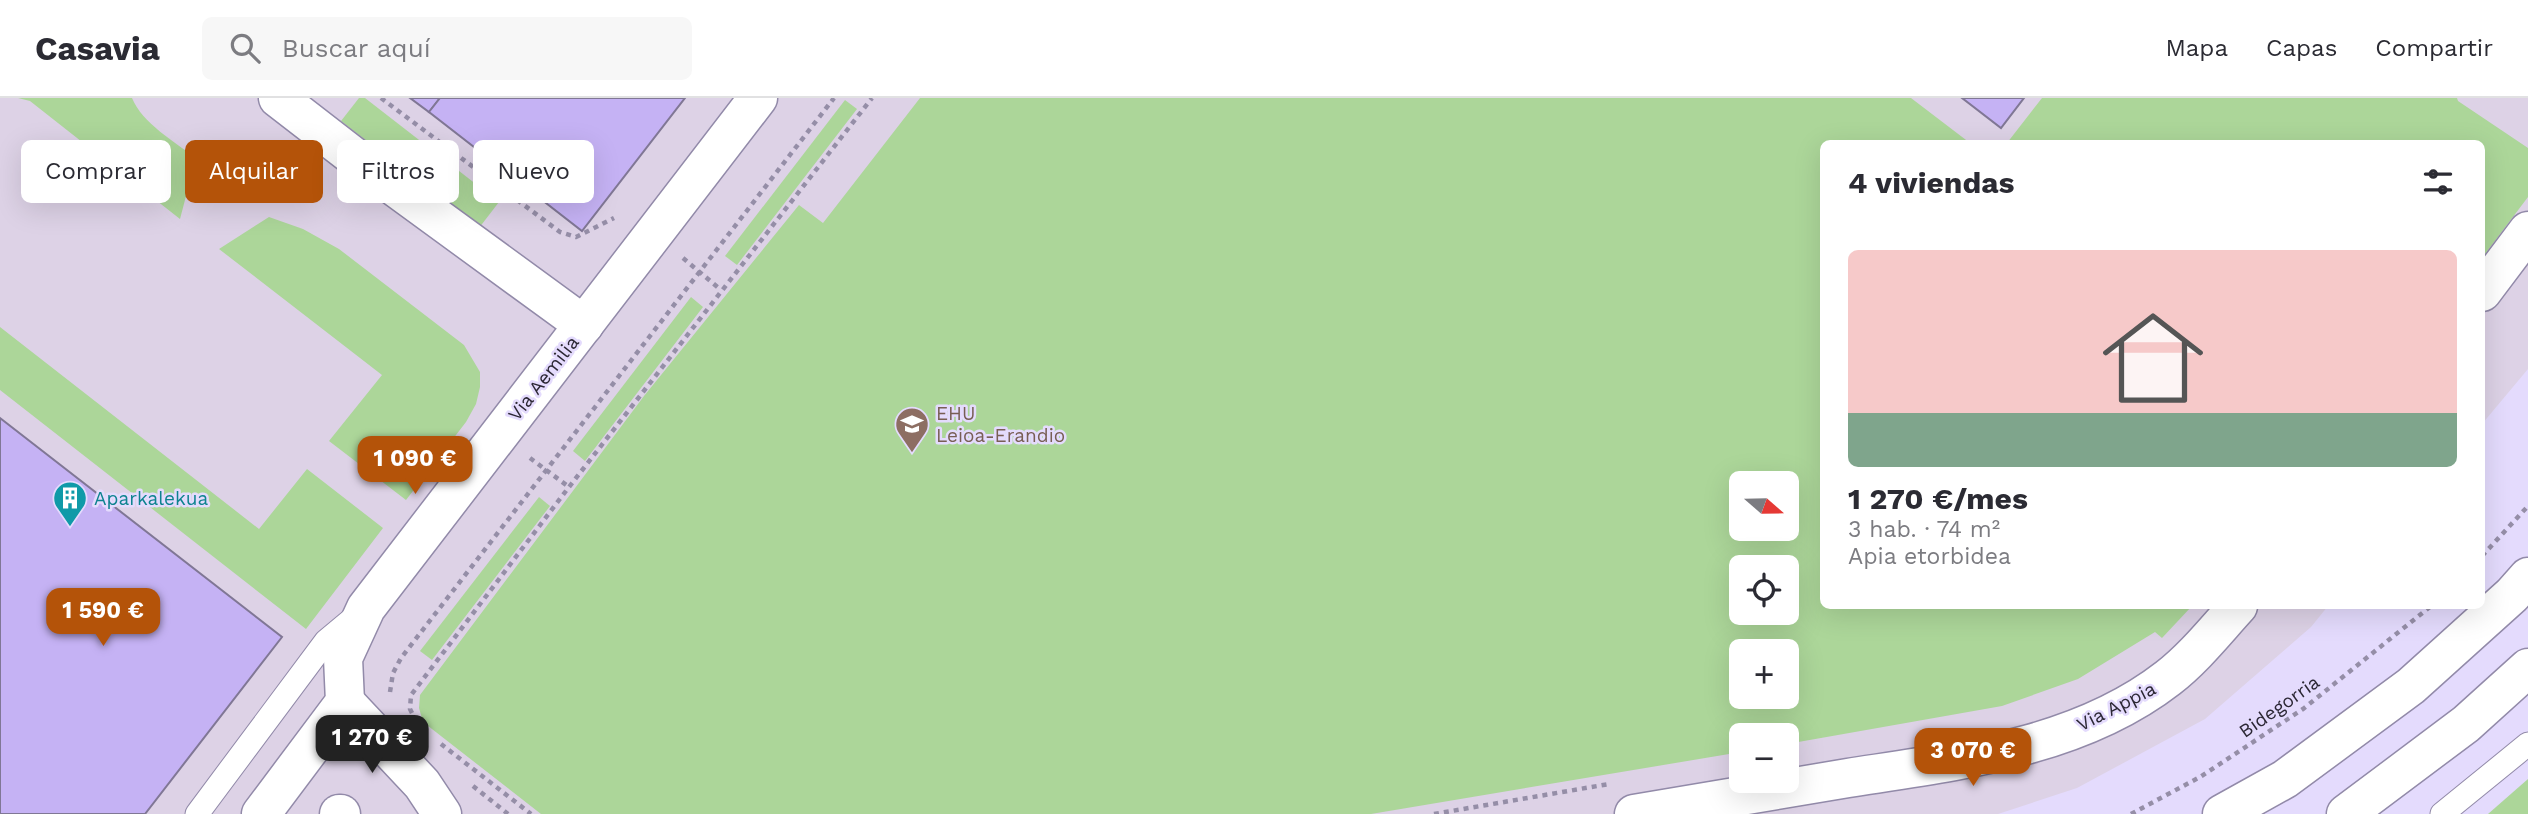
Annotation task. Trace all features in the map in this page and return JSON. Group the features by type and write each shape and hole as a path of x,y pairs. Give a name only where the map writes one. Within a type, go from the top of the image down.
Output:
{"street":[{"name":"Via Aemilia","path":"278,98 362,163 584,325"},
{"name":"Via Aemilia","path":"345,702 343,657 366,608 758,98"},
{"path":"2485,288 2528,231"},
{"path":"2222,814 2285,779 2411,686 2512,595 2528,577"},
{"name":"Via Appia","path":"1627,798 1955,761 2028,745 2076,728 2127,704 2169,677 2235,609"},
{"path":"2346,814 2466,723 2528,668"},
{"path":"261,814 345,702 422,784 442,814"}],"lane":[{"path":"197,814 326,641 366,608"},
{"path":"2442,814 2528,744"}],"path":[{"path":"381,98 560,232 576,237 617,215"},
{"path":"390,695 393,673 401,658 834,98"},
{"path":"414,718 410,709 411,695 721,290 872,98"},
{"path":"679,255 721,290"},
{"path":"526,454 569,487"},
{"path":"2485,553 2528,506"},
{"name":"Bidegorria","path":"2131,814 2200,777 2303,709 2427,609"},
{"path":"439,742 531,814"},
{"path":"467,782 508,814"},
{"path":"1434,814 1627,798"}],"shaded area":[{"name":"EHU Leioa-Erandio","path":"0,98 2528,98 2528,369 2485,420 2485,140 1820,140 1820,609 2326,609 2311,627 2205,719 2077,788 1998,814 0,814"}],"green space":[{"path":"18,98 132,98 143,116 170,140 80,140 30,101"},
{"path":"359,98 365,98 419,140 366,140 341,121"},
{"name":"EHU Leioa-Erandio","path":"920,98 1911,98 1966,140 1820,140 1820,609 2189,609 2162,638 2155,632 2078,679 2002,706 1799,742 1799,723 1729,723 1729,754 1371,814 541,814 423,722 419,708 420,695 644,396 799,205 823,223"},
{"path":"2042,98 2457,98 2528,148 2528,197 2485,254 2485,140 2009,140"},
{"path":"845,100 857,109 737,265 725,256"},
{"path":"171,140 185,150 185,200 180,219 160,203 171,203"},
{"path":"459,171 473,182 473,203 498,203 479,228 447,203 459,203"},
{"path":"269,217 303,229 339,249 464,345 480,372 476,404 466,422 406,500 329,441 382,375 219,249"},
{"path":"691,297 703,307 585,461 573,451"},
{"path":"0,327 259,529 307,469 383,528 306,629 0,390"},
{"path":"539,497 550,506 432,660 420,651"},
{"path":"2528,779 2528,814 2488,814"}],"building":[{"path":"410,98 440,98 429,112"},
{"path":"440,98 685,98 582,231 546,203 594,203 594,140 473,140 473,146 429,112"},
{"path":"1962,98 2024,98 2001,128"},
{"name":"Aparkalekua","path":"0,418 282,637 145,814 0,814"}],"place":[{"name":"EHU Leioa-Erandio","path":"912,454"},
{"name":"Aparkalekua","path":"70,528"}]}
